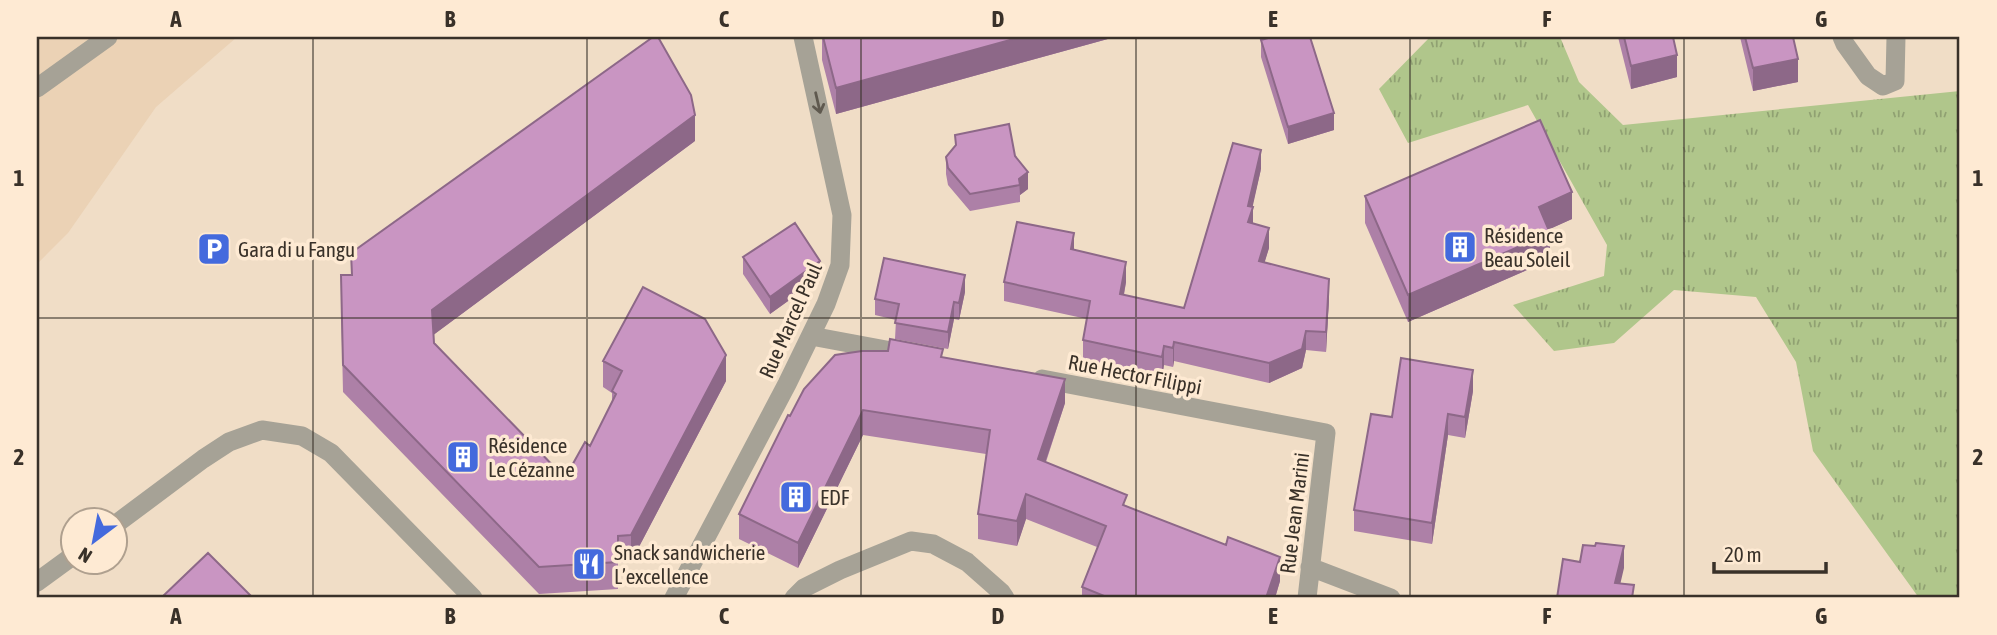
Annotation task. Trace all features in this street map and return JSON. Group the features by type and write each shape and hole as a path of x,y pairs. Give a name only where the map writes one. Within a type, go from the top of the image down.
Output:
{"street":[{"path":"37,89 108,37"},
{"name":"Rue Marcel Paul","path":"674,598 811,336 840,265 842,215 803,37"},
{"path":"1842,37 1868,76 1883,86 1895,81 1896,37"},
{"path":"811,336 933,359"},
{"name":"Rue Hector Filippi","path":"1028,377 1326,433"},
{"path":"130,514 229,442 262,430 302,436 331,453 473,598"},
{"name":"Rue Jean Marini","path":"1307,598 1326,433"},
{"path":"794,598 804,588 840,570 911,541 933,544 967,562 1005,598"},
{"path":"37,582 60,565"},
{"path":"1310,567 1391,598"}],"shaded area":[{"path":"37,37 237,37 156,107 68,233 37,264"}],"green space":[{"path":"1430,37 1560,37 1579,82 1623,125 1960,91 1960,598 1919,598 1813,451 1796,362 1756,297 1674,290 1614,343 1554,351 1513,305 1604,276 1607,245 1528,105 1408,143 1379,89"}],"building":[{"path":"653,37 658,37 691,95 695,115 432,310 434,343 565,478 585,442 590,446 616,394 612,391 622,371 603,361 643,287 705,319 726,355 631,535 618,536 618,562 539,567 343,365 341,275 352,275 351,253"},
{"path":"823,37 1021,37 836,88"},
{"path":"1272,37 1310,37 1334,113 1288,127 1261,40"},
{"path":"1624,37 1673,37 1677,55 1631,66"},
{"path":"1745,37 1793,37 1798,59 1753,68"},
{"name":"Résidence Beau Soleil","path":"1540,120 1572,192 1539,207 1550,233 1408,295 1365,196"},
{"path":"1009,124 1015,156 1028,172 1019,179 1020,185 970,194 948,168 946,157 956,145 955,135"},
{"path":"1233,143 1261,150 1248,206 1253,207 1248,222 1269,228 1259,261 1329,279 1326,332 1306,331 1302,349 1269,363 1174,342 1173,348 1164,346 1162,357 1083,340 1090,301 1004,282 1017,222 1074,233 1071,249 1126,262 1120,294 1184,308"},
{"path":"795,223 820,261 770,297 743,257"},
{"path":"884,258 965,275 959,303 954,302 948,332 895,323 899,304 875,299"},
{"path":"890,339 943,349 941,357 1065,379 1038,459 1127,495 1123,505 1226,545 1228,537 1280,557 1266,598 1109,598 1082,587 1106,526 1026,494 1017,521 978,514 990,430 863,410 798,543 739,514 788,415 790,416 804,389 835,355 888,351"},
{"path":"1401,358 1473,370 1465,417 1448,414 1432,523 1354,510 1371,414 1392,417"},
{"path":"1596,543 1624,546 1615,583 1634,585 1632,598 1557,598 1563,559 1580,562 1583,545 1595,546"},
{"path":"208,553 253,598 161,598"}],"place":[{"name":"Résidence Beau Soleil","path":"1460,247"},
{"name":"Gara di u Fangu","path":"214,249"},
{"name":"Résidence Le Cézanne","path":"463,457"},
{"name":"EDF","path":"796,497"},
{"name":"Snack sandwicherie L’excellence","path":"589,564"}]}
